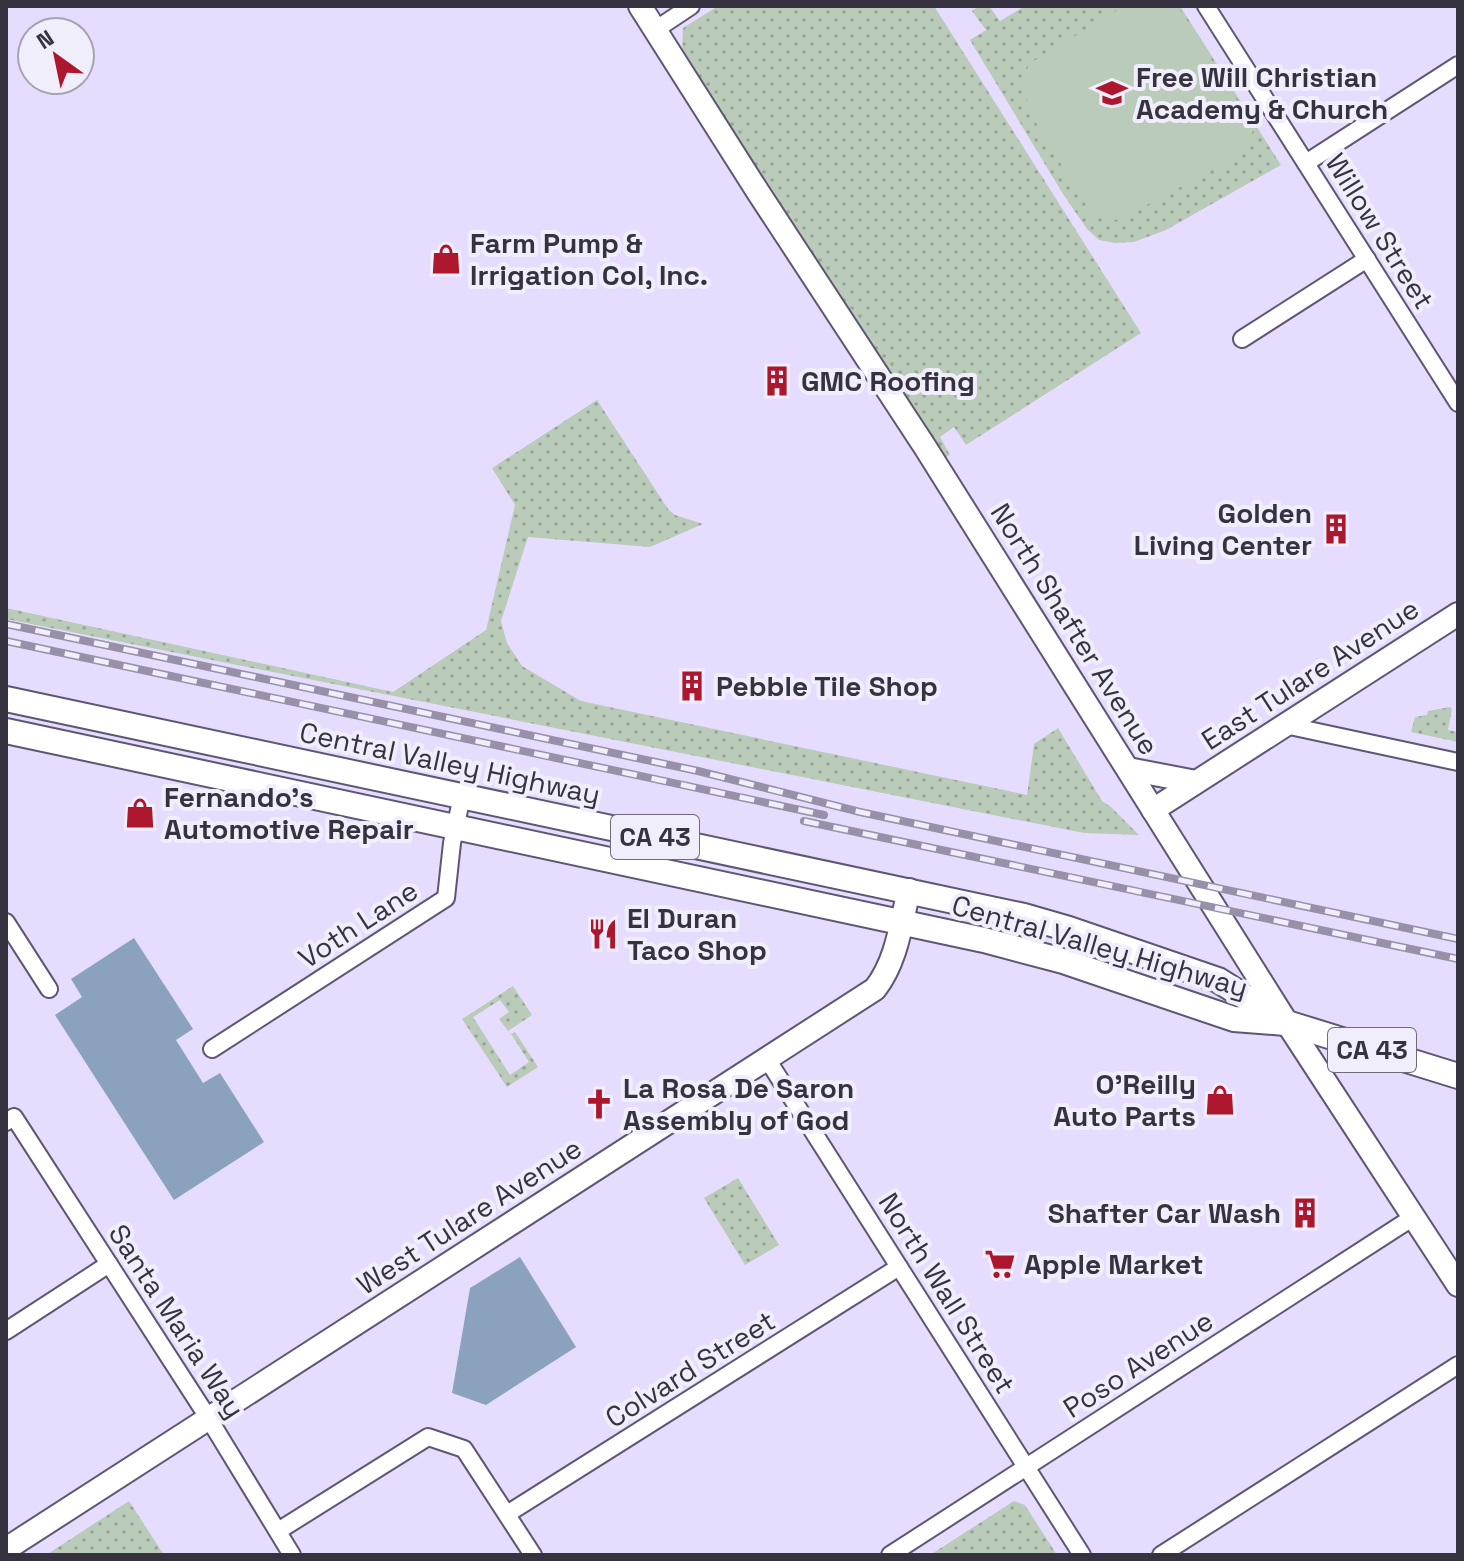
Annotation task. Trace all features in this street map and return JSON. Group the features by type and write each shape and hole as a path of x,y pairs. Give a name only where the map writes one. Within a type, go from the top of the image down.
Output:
{"main road":[{"name":"Central Valley Highway","path":"6,699 909,890 1069,929 1218,980 1287,1023"},
{"name":"Central Valley Highway","path":"6,731 901,923 1063,961 1234,1019 1287,1023 1458,1076"}],"street":[{"name":"North Shafter Avenue","path":"640,6 925,447 1287,1023 1458,1285"},
{"path":"655,30 691,6"},
{"name":"Willow Street","path":"1206,6 1458,403"},
{"path":"1306,163 1458,65"},
{"path":"1242,339 1367,259"},
{"name":"East Tulare Avenue","path":"1153,810 1458,614"},
{"path":"1285,725 1458,762"},
{"path":"1128,769 1196,782"},
{"name":"Voth Lane","path":"212,1049 446,898 454,827 462,796"},
{"name":"West Tulare Avenue","path":"6,1549 875,989 887,970 909,890"},
{"path":"6,922 49,989"},
{"name":"North Wall Street","path":"767,1059 1082,1555"},
{"name":"Santa Maria Way","path":"10,1119 109,1264 292,1555"},
{"name":"Poso Avenue","path":"890,1555 1415,1216"},
{"path":"6,1331 109,1264"},
{"name":"Colvard Street","path":"507,1514 899,1267"},
{"path":"1161,1555 1458,1365"},
{"path":"278,1531 428,1437 464,1449 533,1555"}],"green space":[{"path":"718,6 934,6 1141,333 966,445 954,427 940,437 950,455 942,459 682,55 683,28"},
{"name":"Free Will Christian Academy & Church","path":"979,6 989,6 1000,21 1025,6 1180,6 1281,165 1166,230 1134,242 1099,240 1087,229 1063,194 970,40 986,30 972,11"},
{"path":"1124,6 1169,6 1181,11 1254,128 1249,140 1224,164 1118,220 1092,215 1030,113 1023,83 1029,64"},
{"path":"597,400 668,509 675,515 703,524 650,547 528,537 501,621 507,643 522,666 581,701 1027,795 1034,744 1058,728 1102,801 1139,835 1084,833 6,619 6,608 393,692 486,630 515,505 492,468"},
{"path":"1450,707 1448,730 1458,732 1458,742 1411,732 1415,717"},
{"path":"513,986 532,1015 508,1031 499,1019 509,1012 500,1000 473,1017 510,1075 529,1062 511,1034 515,1032 538,1067 507,1087 462,1019"},
{"path":"738,1178 779,1245 745,1265 704,1198"},
{"path":"129,1501 164,1555 46,1555"},
{"path":"1014,1501 1025,1505 1057,1555 930,1555"}],"water":[{"path":"134,938 193,1029 176,1040 203,1083 220,1073 264,1142 174,1200 55,1015 82,997 71,979"},
{"path":"520,1257 576,1347 486,1405 452,1393 470,1288"}],"railway":[{"path":"6,624 698,771 860,812 1458,939"},
{"path":"6,641 824,815"},
{"path":"804,821 1458,959"}],"place":[{"name":"Free Will Christian Academy & Church","path":"1112,93"},
{"name":"Farm Pump & Irrigation Col, Inc.","path":"446,259"},
{"name":"GMC Roofing","path":"777,381"},
{"name":"Golden Living Center","path":"1336,529"},
{"name":"Pebble Tile Shop","path":"692,686"},
{"name":"Fernando's Automotive Repair","path":"140,813"},
{"name":"El Duran Taco Shop","path":"603,934"},
{"name":"O'Reilly Auto Parts","path":"1220,1100"},
{"name":"La Rosa De Saron Assembly of God","path":"599,1104"},
{"name":"Shafter Car Wash","path":"1305,1213"},
{"name":"Apple Market","path":"1000,1264"}]}
